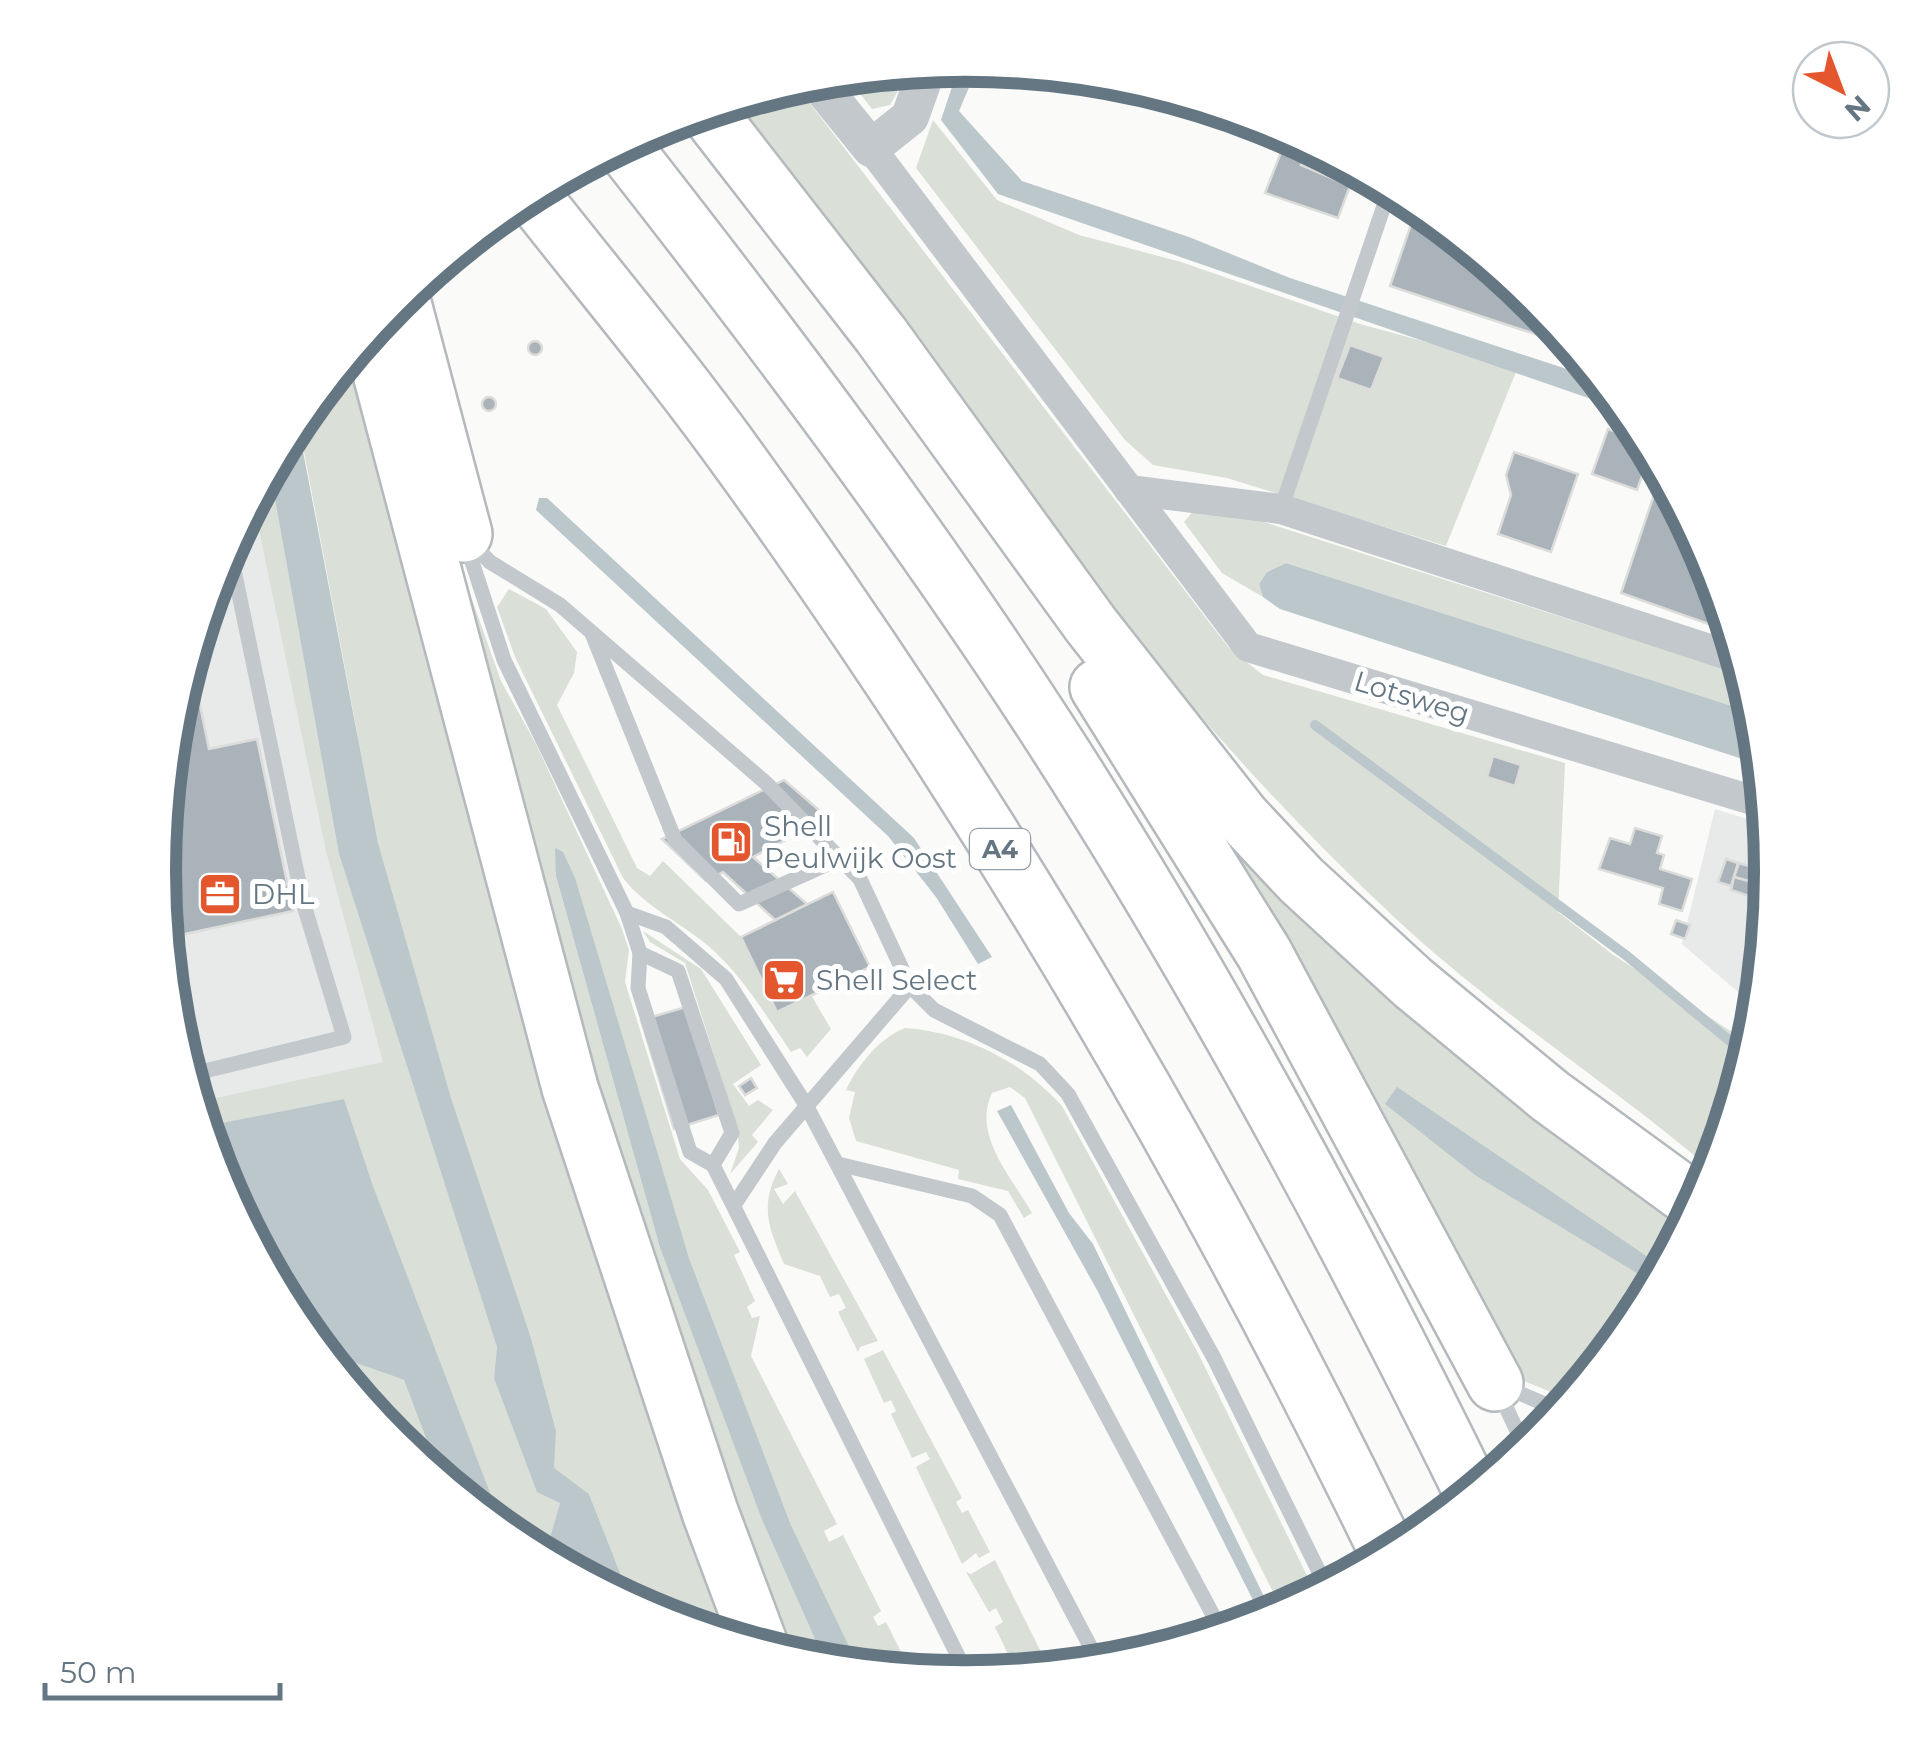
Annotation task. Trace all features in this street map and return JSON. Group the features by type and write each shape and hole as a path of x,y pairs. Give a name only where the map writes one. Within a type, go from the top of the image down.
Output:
{"highway":[{"path":"716,123 881,334 1187,751 1301,880 1413,982 1550,1096 1685,1194"},
{"path":"632,157 820,399 1048,730 1246,1061 1398,1340 1466,1481"},
{"name":"A4","path":"541,207 740,461 964,790 1162,1118 1309,1390 1382,1541"},
{"path":"406,316 464,534"},
{"path":"881,334 1264,953 1495,1383"},
{"path":"374,349 570,1088 710,1512 755,1632"}],"street":[{"path":"871,148 910,118 922,84"},
{"name":"Lotsweg","path":"828,95 1248,647 1751,800"},
{"path":"1128,490 1281,509 1724,654"}],"lane":[{"path":"1281,509 1385,203"},
{"path":"464,534 490,562 546,594 716,737 860,880 910,986 934,1010 1040,1064 1068,1094 1214,1358 1321,1575"},
{"path":"464,534 504,660 627,913 640,953 638,988 690,1152 713,1165 960,1660"},
{"path":"202,1071 344,1037 303,902 236,573"},
{"path":"591,632 675,840 739,904 839,859"},
{"path":"627,913 666,926 726,979 806,1105 1092,1650"},
{"path":"640,953 678,971 732,1134 713,1165"},
{"path":"734,1205 806,1105 910,986"},
{"path":"838,1164 972,1196 1000,1215 1216,1620"},
{"path":"1495,1383 1546,1405"},
{"path":"1495,1383 1518,1434"}],"shaded area":[{"path":"954,82 971,82 959,111 1022,181 1189,237 1290,278 1576,372 1599,402 998,194 941,120"},
{"path":"901,85 890,105 872,109 857,90"},
{"path":"807,99 1229,648 1263,675 1565,763 1558,912 1612,954 1737,1035 1728,1076 1699,1160 1471,984 1394,917 1301,825 1127,629 965,422 740,115"},
{"path":"933,120 997,200 1079,235 1181,262 1360,324 1518,367 1446,546 1227,478 1153,465 1125,440 916,168"},
{"path":"366,359 724,1623 624,1582 589,1494 553,1468 556,1431 531,1338 451,1098 378,843 302,444"},
{"path":"302,445 378,843 451,1098 531,1338 556,1431 554,1468 589,1494 624,1582 549,1541 560,1503 537,1492 494,1378 497,1347 339,854 274,493"},
{"path":"284,474 596,1568 527,1528 445,1465 372,1392 340,1352 309,1310 258,1220 218,1125 203,1076 183,974 178,923 176,872 183,769 203,667 218,618 258,523"},
{"path":"274,493 339,854 497,1347 494,1378 560,1502 550,1542 494,1504 373,1186 344,1099 218,1125 210,1099 383,1062 326,851 258,524"},
{"path":"539,498 547,498 914,838 992,957 978,964 936,897 888,836 536,510"},
{"path":"1194,510 1242,515 1729,670 1737,708 1286,563 1267,572 1259,584 1263,597 1222,573 1184,522"},
{"path":"452,543 501,681 536,744 622,929 629,950 625,982 680,1159 708,1190 740,1252 734,1255 755,1301 747,1307 752,1318 760,1316 751,1356 837,1524 824,1531 829,1542 843,1535 881,1611 873,1617 878,1626 886,1622 903,1656 852,1652 791,1525 689,1258 563,852 556,876 660,1248 762,1520 818,1646 770,1636 637,1254"},
{"path":"1286,563 1737,708 1746,760 1280,609 1263,597 1259,584 1267,572"},
{"path":"509,589 546,609 577,652 574,673 557,705 637,868 650,876 663,861 741,937 777,1011 811,995 831,1029 807,1057 800,1048 791,1052 746,986 714,951 644,899 623,878 515,657 497,607"},
{"path":"1168,771 1680,1205 1622,1310 1557,1394 1502,1372"},
{"path":"1715,809 1753,821 1753,923 1744,997 1682,944"},
{"path":"555,848 563,852 575,878 689,1258 791,1525 852,1652 818,1646 762,1520 660,1248 556,876"},
{"path":"643,931 701,969 761,1065 733,1084 749,1106 758,1100 773,1110 752,1135 758,1142 730,1174 739,1148 737,1128 685,963 650,942"},
{"path":"905,1028 970,1043 1011,1063 1062,1106 1198,1353 1310,1581 1275,1596 1025,1098 1010,1087 992,1093 987,1109 990,1140 1032,1213 1024,1218 1008,1191 958,1179 959,1170 856,1141 849,1118 855,1092 846,1090 870,1053"},
{"path":"1397,1087 1652,1260 1643,1276 1475,1175 1385,1104"},
{"path":"344,1099 373,1186 494,1504 431,1452 404,1380 345,1358 309,1310 258,1220 219,1126"},
{"path":"1011,1105 1069,1213 1093,1244 1266,1600 1255,1605 1097,1290 997,1111"},
{"path":"779,1169 788,1184 774,1189 783,1204 795,1191 878,1341 860,1347 858,1352 838,1312 846,1308 839,1294 830,1297 820,1276 784,1264 768,1217 769,1195"},
{"path":"883,1350 962,1498 956,1502 962,1513 968,1510 990,1552 979,1558 976,1553 962,1564 916,1467 930,1459 926,1452 912,1458 891,1414 896,1411 891,1400 884,1403 864,1359"},
{"path":"343,1356 404,1380 431,1452 372,1392"},
{"path":"995,1560 1043,1656 1010,1659 995,1627 1003,1622 996,1608 989,1612 966,1572 971,1574"}],"building":[{"path":"1282,150 1303,159 1301,165 1350,186 1338,218 1265,193"},
{"path":"1412,221 1486,278 1546,338 1390,286"},
{"path":"535,341 542,348 535,355 528,348"},
{"path":"1350,345 1384,357 1371,390 1337,378"},
{"path":"489,397 496,404 489,411 482,404"},
{"path":"1608,429 1623,434 1644,469 1637,490 1592,474"},
{"path":"1514,452 1578,474 1551,552 1498,534 1511,495 1506,475"},
{"path":"1656,490 1716,627 1621,593"},
{"path":"197,693 209,749 257,739 293,911 179,935 178,820"},
{"path":"1493,756 1521,765 1515,786 1487,777"},
{"path":"784,780 828,818 753,857 807,904 775,920 723,872 706,881 662,839"},
{"path":"1635,828 1662,836 1657,853 1664,855 1660,869 1692,879 1682,911 1659,904 1663,888 1599,869 1610,838 1630,844"},
{"path":"1726,859 1738,863 1731,886 1718,882"},
{"path":"1739,863 1754,867 1754,883 1734,877"},
{"path":"1734,877 1754,883 1754,898 1731,890"},
{"path":"833,892 870,967 777,1012 741,937"},
{"path":"1676,920 1690,925 1685,939 1671,934"},
{"path":"686,1007 719,1115 674,1129 641,1020"},
{"path":"751,1078 757,1088 745,1095 739,1086"}],"waterway":[{"path":"1315,725 1627,956 1735,1045"}],"place":[{"name":"Shell Peulwijk Oost","path":"731,842"},
{"name":"DHL","path":"220,894"},
{"name":"Shell Select","path":"784,980"}]}
